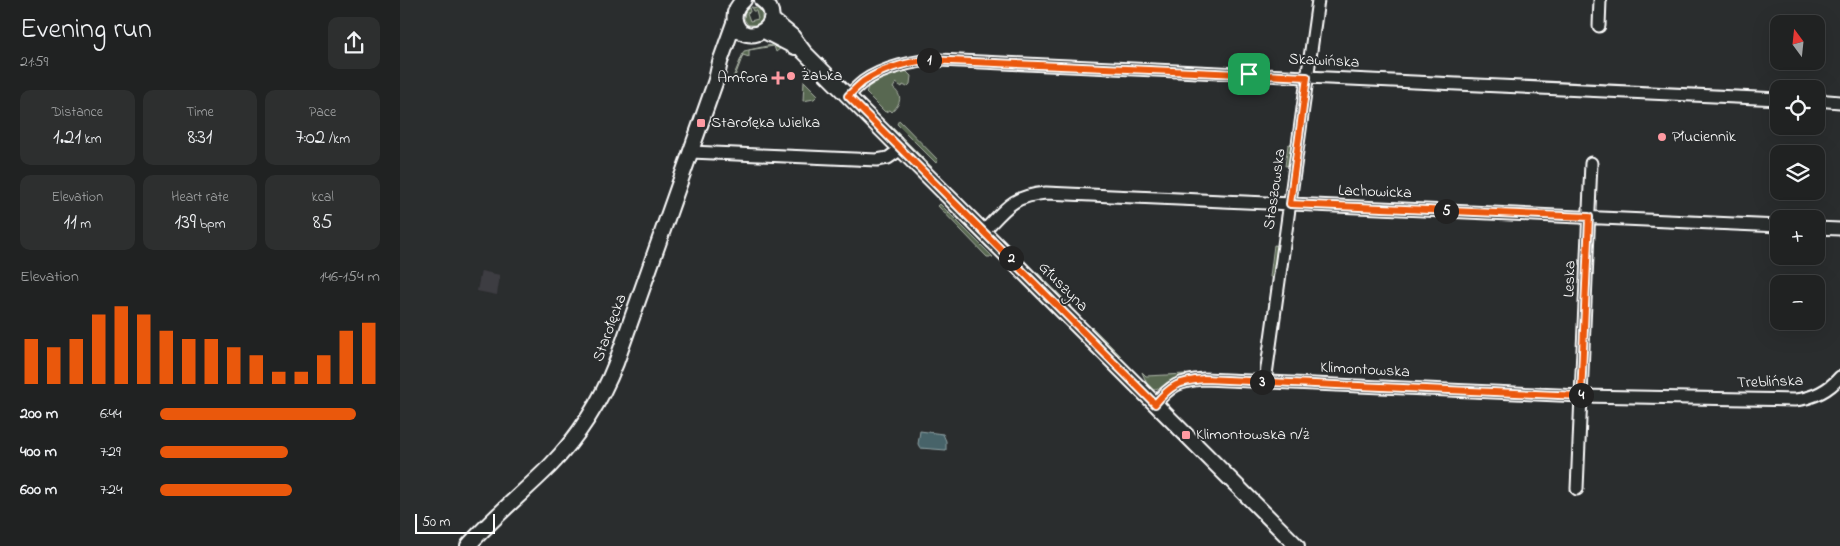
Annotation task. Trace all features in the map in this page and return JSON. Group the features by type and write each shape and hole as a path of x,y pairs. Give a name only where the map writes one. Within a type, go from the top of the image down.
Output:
{"street":[{"path":"735,20 745,33 755,34 768,25 770,8 762,0"},
{"name":"Staszowska","path":"1266,382 1318,0"},
{"path":"1599,26 1600,0"},
{"name":"Starołęcka","path":"468,546 559,456 579,431 604,392 691,152 716,80 720,62 735,20 735,14 741,1"},
{"name":"Głuszyna","path":"768,25 804,52 1297,546"},
{"name":"Starołęcka","path":"716,80 745,33"},
{"name":"Skawińska","path":"848,96 866,80 890,69 911,62 928,60 1770,99"},
{"path":"1825,101 1840,102"},
{"path":"691,152 877,160 888,158 901,149"},
{"name":"Leska","path":"1581,396 1590,163"},
{"name":"Lachowicka","path":"984,231 1011,202 1030,194 1046,193 1770,226"},
{"path":"1825,228 1840,229"},
{"name":"Treblińska","path":"1724,400 1806,399 1828,389 1840,377"},
{"name":"Klimontowska","path":"1155,404 1168,389 1176,384 1184,381 1204,379 1581,396 1724,400"},
{"path":"1577,489 1581,396"}],"shaded area":[{"path":"481,271 500,275 497,295 477,291"}],"green space":[{"path":"749,7 750,12 747,13 750,21 758,19 756,11 753,11 751,7 758,8 762,13 762,21 756,25 748,25 744,19 745,12"},
{"path":"776,44 781,48 776,52 774,46 749,50 749,57 743,55 732,80 744,51"},
{"path":"901,69 911,76 910,84 907,87 903,85 902,87 896,83 893,88 898,94 899,103 892,112 890,110 885,112 866,93 868,87 866,85"},
{"path":"804,81 818,95 814,99 803,101"},
{"path":"899,120 938,160 936,163 897,124"},
{"path":"891,126 932,167 928,168 891,130"},
{"path":"1294,142 1291,165 1285,166 1288,145"},
{"path":"945,201 992,248 987,248 942,202"},
{"path":"940,204 993,257 987,257 938,206"},
{"path":"1274,245 1280,246 1275,278 1270,277"},
{"path":"1036,271 1071,306 1067,307 1035,274"},
{"path":"1092,327 1121,356 1118,358 1090,330"},
{"path":"1142,372 1146,376 1186,374 1153,390 1149,389"}],"water":[{"path":"920,431 943,434 946,441 946,450 920,448 918,444"}],"place":[{"name":"Żabka","path":"791,76"},
{"name":"Amfora","path":"778,78"},
{"name":"Starołęka Wielka","path":"701,123"},
{"name":"Płuciennik","path":"1662,137"},
{"name":"Klimontowska n/ż","path":"1186,435"}],"route":[{"path":"928,60 1249,74 1307,77 1290,204 1589,217 1581,396 1204,379 1184,381 1176,384 1155,404 848,96 866,80 890,69 911,62 928,60"}]}
